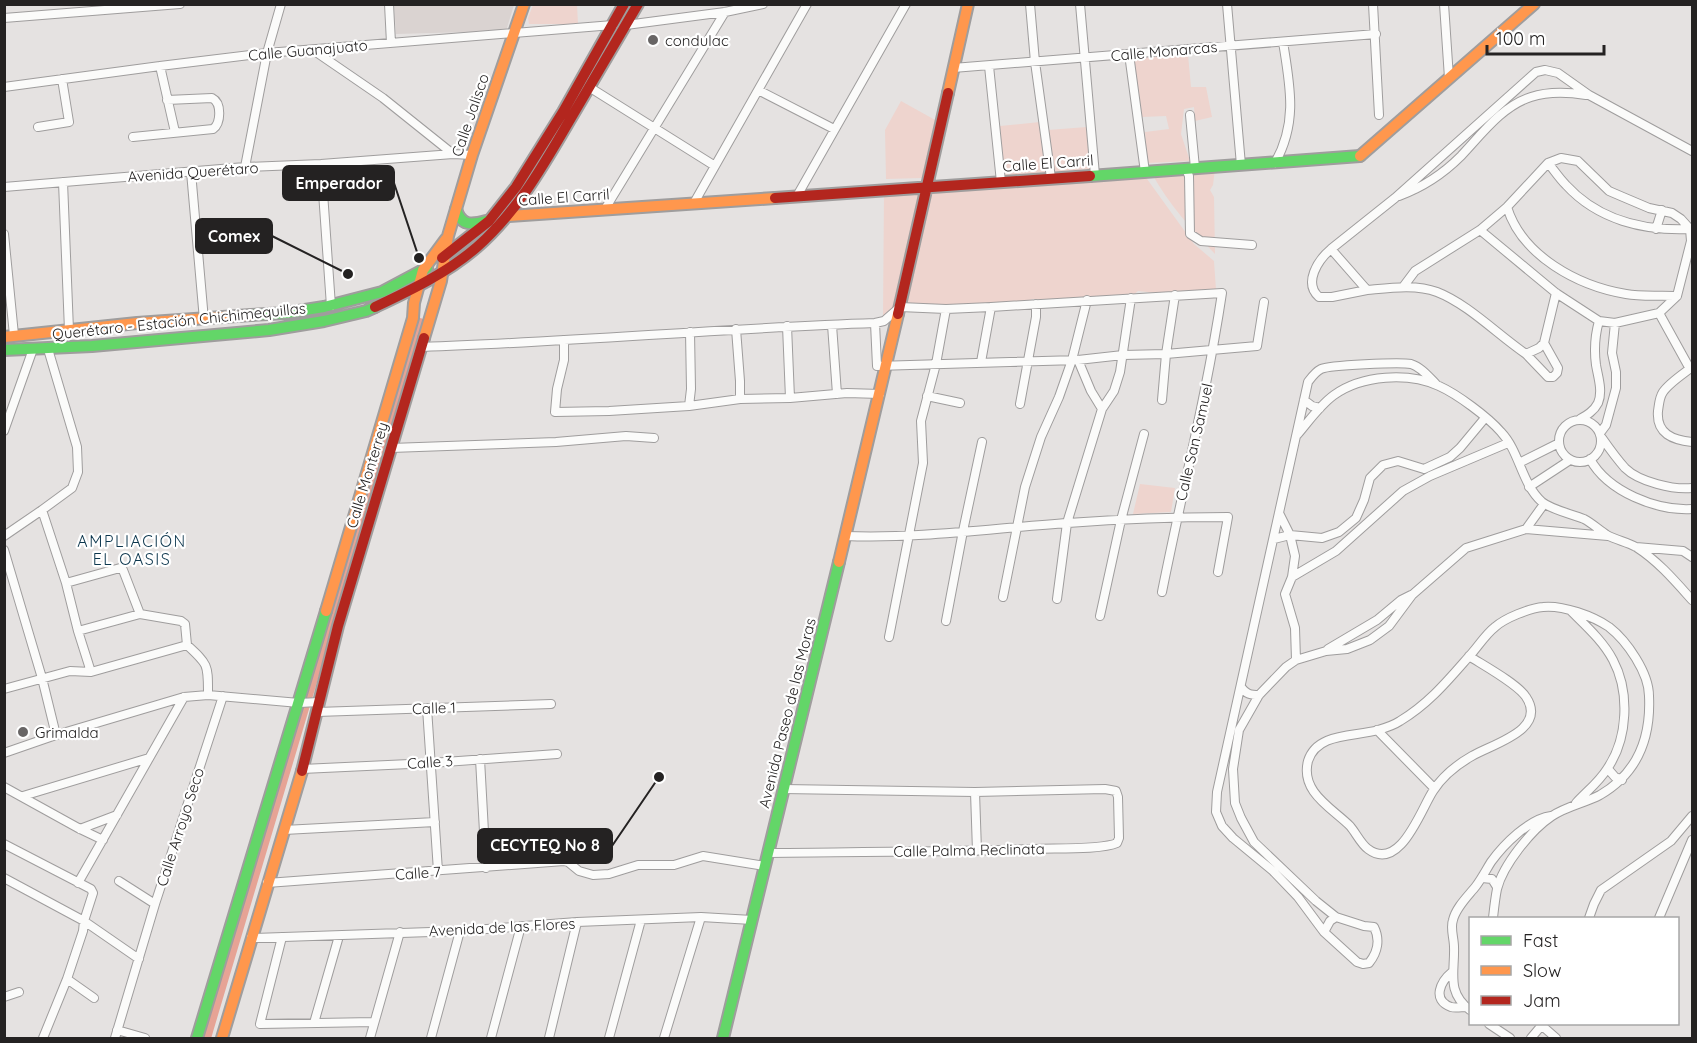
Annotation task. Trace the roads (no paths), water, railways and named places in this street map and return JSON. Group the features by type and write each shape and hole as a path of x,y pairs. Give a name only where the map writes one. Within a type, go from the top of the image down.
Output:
{"main road":[{"name":"Calle Jalisco","path":"445,256 448,236 472,155 524,4"},
{"name":"Querétaro - Estación Chichimequillas","path":"9,336 137,323 286,313 331,306 382,292 423,270 445,256 489,221 516,187 539,152 624,4"},
{"name":"Querétaro - Estación Chichimequillas","path":"4,350 128,343 269,330 366,311 419,286 477,247 509,216 541,170 638,4"},
{"name":"Avenida Paseo de las Moras","path":"723,1038 880,394 968,4"},
{"name":"Calle El Carril","path":"509,216 1359,157 1534,4"},
{"path":"456,209 461,221 469,224 489,221"},
{"name":"Calle Jalisco","path":"423,270 448,236"},
{"name":"Calle Monterrey","path":"222,1038 302,769 338,626 422,347 443,272 445,256"},
{"name":"Calle Monterrey","path":"197,1038 413,318 414,303 423,270"},
{"path":"400,296 411,298 414,303"},
{"path":"413,318 421,315 427,321 427,326"},
{"path":"128,343 117,339 117,331 137,323"},
{"path":"4,350 89,341 93,338 93,334 91,329 87,328"}],"street":[{"path":"4,18 75,9 180,4"},
{"path":"245,167 267,53 281,4"},
{"path":"388,4 391,43"},
{"path":"626,26 725,12 762,4"},
{"path":"694,203 807,4"},
{"path":"797,196 906,4"},
{"path":"1030,4 1035,62 1051,178"},
{"path":"1080,4 1095,175"},
{"path":"1227,4 1241,165"},
{"path":"1373,4 1379,115"},
{"path":"1444,4 1449,78"},
{"path":"605,209 725,12"},
{"name":"Calle Guanajuato","path":"4,87 267,53 613,25"},
{"name":"Calle Monarcas","path":"953,68 1376,34"},
{"path":"1275,163 1283,148 1290,123 1289,81 1283,42"},
{"path":"313,50 383,98 453,154"},
{"path":"1129,54 1145,172"},
{"path":"160,66 176,132"},
{"path":"989,66 1001,182"},
{"path":"1544,343 1558,368 1553,377 1548,376 1526,354 1458,303 1436,291 1403,287 1319,297 1313,292 1312,285 1315,269 1322,256 1395,198 1536,72 1545,70 1558,73 1589,95 1692,151"},
{"path":"1558,73 1563,82 1563,92"},
{"path":"38,127 69,122 62,79"},
{"path":"1523,84 1531,97"},
{"path":"589,87 715,166"},
{"path":"758,90 834,129"},
{"path":"1395,198 1423,185 1458,158 1500,116 1531,97 1563,92 1589,95"},
{"path":"133,137 213,129 218,123 219,104 212,98 167,100"},
{"path":"1190,115 1190,234 1201,242 1252,245"},
{"name":"Avenida Querétaro","path":"4,187 245,167 453,154 472,155"},
{"path":"1403,287 1415,271 1480,230 1507,207 1548,163 1561,158 1578,161 1609,191 1649,208 1672,213 1682,219 1690,229 1690,241 1677,296 1659,313 1615,323 1599,321 1556,293 1480,230"},
{"path":"1548,163 1565,184 1608,217 1656,229 1690,229"},
{"path":"321,164 331,306"},
{"path":"191,172 204,320"},
{"path":"63,182 69,330"},
{"path":"1507,207 1511,221 1525,240 1548,261 1576,278 1601,288 1627,294 1677,296"},
{"path":"1656,229 1662,210"},
{"path":"4,234 9,336"},
{"path":"1331,249 1367,290"},
{"name":"Calle San Samuel","path":"1162,591 1192,455 1222,292 1175,295"},
{"path":"1526,354 1544,343 1556,293"},
{"path":"422,347 875,323 884,321 900,307 946,309 1175,295 1162,400"},
{"path":"1057,599 1067,523 1102,409 1114,392 1123,355 1131,298"},
{"path":"1003,597 1025,486 1041,437 1075,360 1087,300"},
{"path":"875,323 877,366 1075,360 1257,346 1264,302"},
{"path":"1020,404 1036,317 1036,304"},
{"path":"981,362 991,307"},
{"path":"889,637 923,464 921,421 936,364 946,309"},
{"path":"1659,313 1691,368 1664,391 1660,399 1657,421 1662,431 1675,438 1692,442"},
{"path":"1599,321 1595,334 1600,390 1598,403 1592,411 1570,422 1560,433 1559,443 1563,453 1570,460 1580,462 1595,456 1600,448 1601,435 1616,388 1616,372 1612,353 1615,323"},
{"path":"832,325 837,394"},
{"path":"786,326 790,398"},
{"path":"736,329 740,399"},
{"path":"689,406 690,332"},
{"path":"564,340 564,360 555,412 689,406 740,399 880,394"},
{"path":"4,536 72,488 78,472 76,447 48,349"},
{"path":"4,431 33,350"},
{"path":"1075,360 1102,409"},
{"path":"1608,536 1586,520 1544,504 1529,487 1502,433 1412,364 1378,363 1322,368 1308,382 1217,792 1216,812 1222,826 1233,838 1282,880 1324,932 1357,962 1369,963 1373,958 1378,944 1374,927 1336,917 1316,902 1254,842 1235,803 1233,769 1239,730 1259,695 1296,660 1326,651 1347,649 1370,640 1389,626 1412,595 1466,548 1526,529 1608,536 1635,546 1683,551 1692,557"},
{"path":"1359,365 1363,381"},
{"path":"1297,435 1335,394 1363,381 1390,377 1437,384"},
{"path":"927,396 960,403"},
{"path":"1304,400 1320,408"},
{"path":"1274,539 1290,535 1322,538 1339,532 1356,518 1370,478 1383,465 1398,461 1424,469 1450,457 1485,418"},
{"path":"1580,419 1594,424 1627,470 1664,487 1692,488"},
{"path":"1100,616 1121,520 1144,434"},
{"path":"391,448 556,442 626,436 654,438"},
{"path":"946,621 982,442"},
{"path":"1292,577 1336,551 1403,491 1430,476 1508,443"},
{"path":"1519,463 1559,443"},
{"path":"1590,459 1595,468 1608,481 1635,497 1657,506 1692,509"},
{"path":"1529,487 1570,460"},
{"path":"1526,529 1544,504"},
{"path":"42,510 66,583 91,672"},
{"path":"1280,513 1290,535 1295,556 1292,577 1285,594 1295,628 1296,660"},
{"path":"845,536 908,536 1067,523 1177,517 1228,517 1218,572"},
{"path":"1635,546 1659,564 1692,600"},
{"path":"1659,564 1666,549"},
{"path":"4,550 42,678 56,735"},
{"path":"66,583 120,568 123,570 140,614"},
{"path":"1326,651 1377,620 1401,600 1412,595"},
{"path":"1469,656 1525,695 1530,706 1530,720 1518,733 1472,756 1452,770 1434,788 1412,831 1402,844 1384,854 1372,852 1366,848 1348,825 1314,793 1309,784 1307,767 1313,751 1319,744 1346,734 1377,730 1399,722 1435,696 1469,656 1495,627 1516,615 1543,607 1570,610 1590,616 1609,627 1621,638 1642,669 1650,692 1649,722 1641,752 1622,780 1598,796 1553,815 1534,830 1512,858 1497,887 1493,917"},
{"path":"1570,610 1613,659 1622,681 1624,706 1623,733 1608,769 1576,804"},
{"path":"78,631 140,614 181,621 184,624 187,645 205,662 208,695"},
{"path":"4,689 70,671 91,672 187,645"},
{"path":"1240,687 1245,693 1259,695"},
{"name":"Calle 1","path":"4,753 184,697 223,696 318,706 427,708 551,704"},
{"name":"Calle Arroyo Seco","path":"116,1034 155,904 223,696"},
{"path":"78,883 184,697"},
{"path":"427,708 438,871"},
{"path":"1377,730 1434,788"},
{"name":"Calle 3","path":"302,769 557,754"},
{"path":"23,796 149,758"},
{"path":"480,759 486,868"},
{"path":"1608,769 1614,777 1622,780"},
{"path":"4,787 103,840"},
{"path":"783,789 975,792 977,851"},
{"name":"Calle Palma Reclinata","path":"768,853 977,851 1081,847 1117,843 1119,828 1116,791 1105,789 975,792"},
{"path":"80,829 117,815"},
{"path":"1468,1008 1455,991 1452,972 1455,959 1453,920 1492,861 1514,836 1542,817 1553,815"},
{"path":"1589,917 1601,890 1671,841 1692,816"},
{"path":"284,830 435,822"},
{"path":"1659,917 1692,840"},
{"path":"4,844 91,889 93,893 67,979 44,1038"},
{"name":"Calle 7","path":"267,883 568,862 579,871 593,875 609,874 638,865 674,864 703,856 765,866"},
{"path":"4,878 84,921 139,959"},
{"path":"1482,878 1492,879 1497,887"},
{"path":"119,881 155,904"},
{"path":"664,1038 701,917"},
{"name":"Avenida de las Flores","path":"251,938 460,931 578,922 701,917 752,920"},
{"path":"1324,932 1330,921 1336,917"},
{"path":"609,1038 641,920"},
{"path":"549,1038 578,922"},
{"path":"491,1038 521,926"},
{"path":"431,1038 460,931"},
{"path":"369,1038 400,932"},
{"path":"314,1023 339,936"},
{"path":"282,937 260,1024 374,1022"},
{"path":"1452,972 1443,980 1439,991 1442,1000 1451,1007 1468,1008"},
{"path":"67,979 94,998"},
{"path":"1492,1025 1510,1038"},
{"path":"1532,1038 1540,1025"},
{"path":"1542,1025 1556,1038"},
{"path":"116,1034 145,1038"}],"waterway":[{"path":"207,1038 420,322"}],"place":[{"name":"condulac","path":"653,40"},
{"name":"Emperador","path":"419,258"},
{"name":"Comex","path":"348,274"},
{"name":"Grimalda","path":"23,732"},
{"name":"CECYTEQ No 8","path":"659,777"}],"district":[{"name":"AMPLIACIÓN EL OASIS","path":"132,550"}]}
